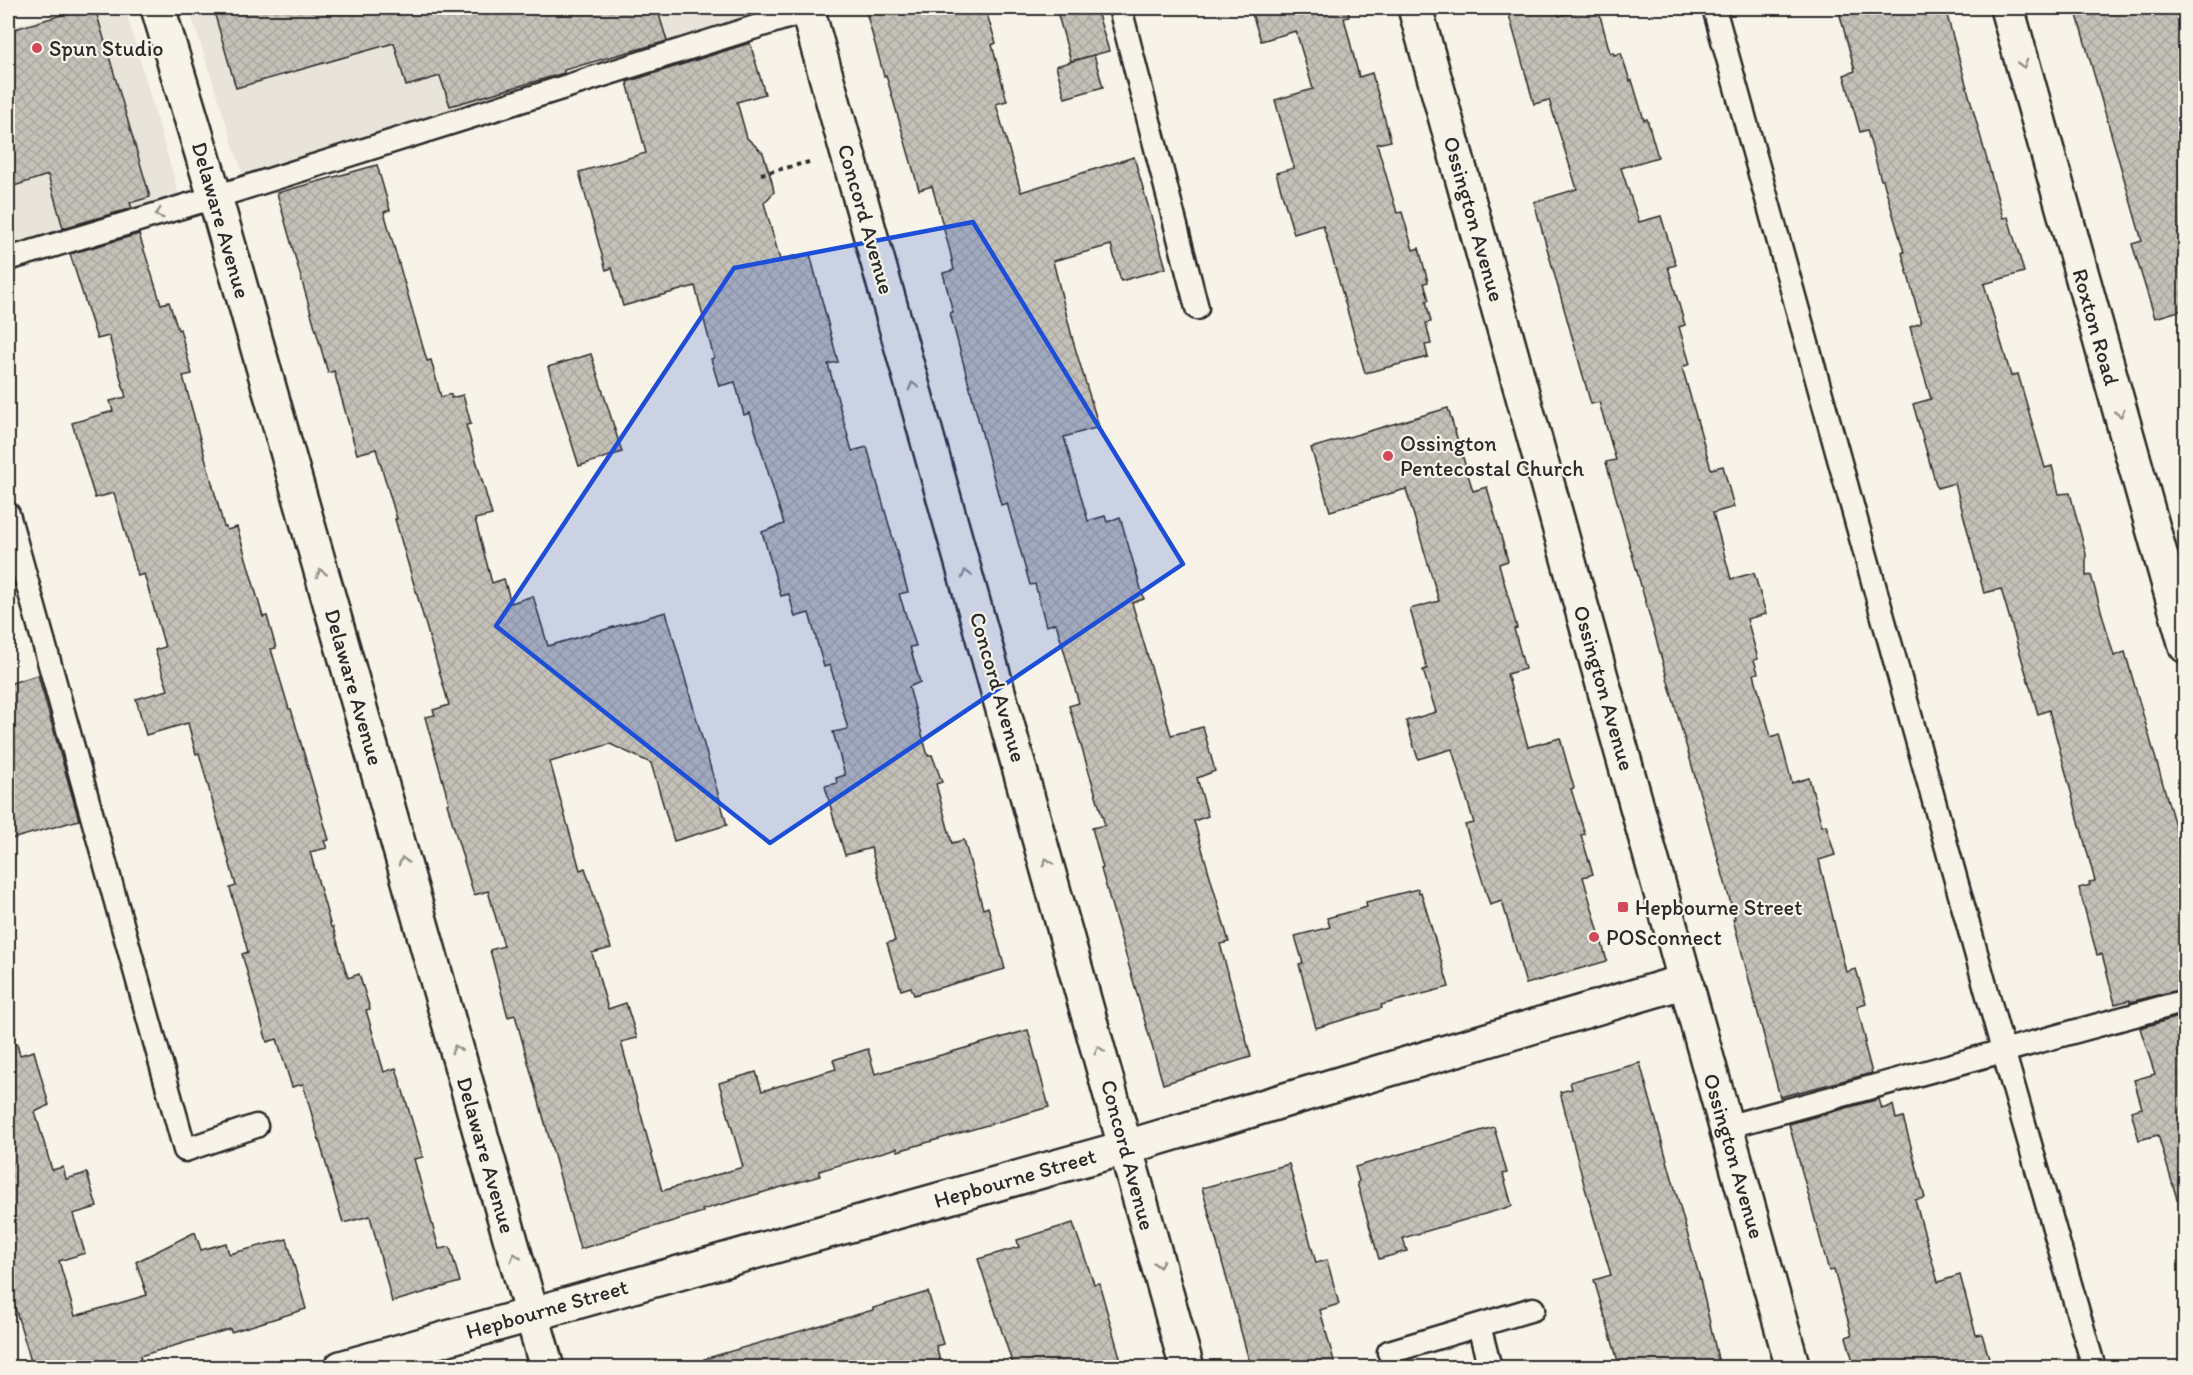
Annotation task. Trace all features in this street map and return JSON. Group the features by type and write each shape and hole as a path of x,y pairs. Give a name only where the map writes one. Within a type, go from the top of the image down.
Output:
{"street":[{"name":"Delaware Avenue","path":"158,8 215,197 547,1368"},
{"name":"Concord Avenue","path":"810,8 1187,1368"},
{"name":"Ossington Avenue","path":"1415,8 1793,1368"},
{"name":"Roxton Road","path":"2007,8 2186,646"},
{"name":"Hepbourne Street","path":"341,1368 1127,1147 1686,981"}],"lane":[{"path":"8,259 215,197 810,8"},
{"path":"1120,8 1197,308"},
{"path":"1714,8 2003,1050 2094,1368"},
{"path":"8,514 185,1150 256,1126"},
{"path":"1726,1127 2186,1001"},
{"path":"1389,1352 1533,1309"},
{"path":"1479,1326 1490,1368"}],"path":[{"path":"761,174 816,160"}],"highlighted area":[{"path":"973,222 1183,564 770,843 496,626 734,268"}],"shaded area":[{"path":"77,8 125,8 180,199 8,251 8,28"},
{"path":"189,8 743,8 753,40 249,194"}],"building":[{"path":"85,8 95,8 150,197 130,203 132,208 63,228 48,175 8,188 8,31"},
{"path":"213,8 657,8 667,41 450,106 440,76 406,86 394,43 236,88"},
{"path":"883,8 985,8 996,43 992,45 1007,101 996,104 1021,192 1134,157 1166,268 1121,281 1111,245 1053,261 1073,341 1099,427 1064,437 1088,521 1105,516 1107,522 1120,517 1144,599 1132,603 1171,735 1203,727 1215,771 1197,778 1208,816 1194,821 1229,942 1220,944 1251,1057 1163,1084 1101,869 1103,868 1092,828 1105,825 1069,706 1079,703 1056,623 1046,626 1035,584 1030,585 1007,503 1001,505 950,313 953,312 943,273 954,270 950,251 932,186 919,190 866,12"},
{"path":"1056,8 1096,8 1109,51 1071,61"},
{"path":"1250,8 1348,8 1349,17 1344,18 1359,77 1372,73 1391,141 1377,144 1397,213 1402,212 1413,250 1419,248 1428,282 1424,283 1429,300 1426,301 1431,322 1426,323 1431,344 1425,345 1428,357 1365,373 1323,225 1294,234 1276,173 1294,168 1275,100 1313,89 1296,31 1261,41"},
{"path":"1507,8 1556,8 1559,16 1598,8 1610,53 1613,52 1614,55 1621,53 1644,120 1647,119 1658,157 1621,168 1639,222 1661,216 1676,265 1668,267 1685,325 1679,327 1690,364 1682,367 1711,469 1723,466 1734,507 1713,513 1731,579 1754,573 1766,614 1747,619 1758,659 1754,660 1758,673 1754,674 1771,737 1779,734 1792,783 1809,778 1822,826 1826,825 1835,855 1819,860 1846,972 1856,969 1866,1003 1857,1006 1872,1073 1780,1097 1733,919 1735,918 1606,462 1616,460 1599,402 1591,404 1534,202 1577,189 1549,100 1534,104"},
{"path":"1838,8 1945,8 2003,218 2008,217 2024,272 1984,284 2011,376 2018,374 2045,468 2052,466 2059,494 2070,493 2086,554 2086,576 2091,575 2114,656 2125,652 2186,864 2186,988 2115,1004 2102,954 2097,955 2079,888 2095,881 2049,710 2038,714 2001,589 1984,593 1955,483 1937,488 1913,404 1931,399 1910,327 1921,323 1902,253 1904,252 1883,180 1881,180 1867,130 1860,132 1844,75 1855,71"},
{"path":"2075,8 2186,8 2186,309 2155,318 2132,244 2142,241"},
{"path":"750,43 765,94 737,102 747,138 763,153 772,182 774,192 764,203 780,260 794,256 795,259 810,254 838,362 828,364 852,451 867,447 908,592 899,594 916,646 910,647 920,682 909,687 928,756 932,755 942,782 936,784 952,843 964,840 983,909 988,907 1005,969 914,995 911,987 901,990 887,943 895,941 871,848 845,855 833,816 825,786 837,783 836,778 845,775 833,732 848,729 830,665 824,667 809,613 795,617 789,594 781,596 762,532 784,524 750,413 744,415 735,382 719,386 695,286 623,306 612,268 606,270 579,172 646,153 627,82"},
{"path":"1094,55 1103,87 1065,98 1056,66"},
{"path":"377,165 390,210 384,212 427,361 431,360 441,397 451,394 451,398 463,395 471,424 466,425 492,515 475,519 492,583 504,579 511,603 533,596 548,646 666,612 727,825 674,841 651,763 610,744 550,762 580,870 585,868 611,948 592,953 608,1009 626,1003 637,1038 621,1042 662,1191 743,1167 719,1083 756,1072 762,1091 836,1069 833,1060 868,1049 875,1074 1028,1030 1049,1107 898,1151 897,1148 819,1171 820,1176 702,1210 703,1212 580,1249 515,1015 508,1017 490,950 504,946 488,891 474,895 447,804 449,803 425,717 435,715 433,710 449,705 395,519 397,519 376,449 357,454 334,371 328,373 277,193"},
{"path":"139,234 161,304 169,302 178,330 180,329 192,374 183,376 224,527 227,530 237,527 263,617 267,616 276,648 271,649 329,840 324,841 327,848 310,852 331,927 333,927 348,978 359,974 370,1009 366,1010 384,1072 396,1068 423,1157 414,1159 439,1249 450,1247 460,1282 392,1302 370,1216 343,1223 303,1084 292,1087 277,1039 267,1042 242,954 248,952 230,888 236,886 199,753 196,754 188,723 146,735 136,699 168,690 155,650 165,647 144,574 138,576 114,493 95,498 72,423 113,411 110,401 126,397 109,336 97,339 70,254"},
{"path":"591,354 622,452 579,466 548,367"},
{"path":"1448,408 1473,491 1487,487 1508,561 1499,564 1517,628 1514,629 1525,669 1507,674 1528,747 1560,738 1574,788 1571,789 1585,834 1581,835 1593,874 1583,877 1607,961 1526,984 1502,901 1490,905 1465,825 1474,823 1452,749 1418,759 1406,721 1436,712 1423,670 1427,669 1410,609 1439,601 1406,489 1330,511 1311,448"},
{"path":"38,675 79,820 8,840 8,684"},
{"path":"1418,889 1419,893 1421,892 1449,987 1381,1005 1382,1008 1316,1028 1299,964 1303,963 1295,936 1330,927 1327,918 1367,907 1366,902"},
{"path":"2186,1015 2186,1198 2177,1199 2158,1135 2139,1140 2131,1111 2142,1108 2134,1080 2155,1074 2140,1028"},
{"path":"17,1044 20,1055 34,1051 49,1105 35,1112 52,1170 63,1167 66,1179 87,1173 97,1207 73,1214 85,1253 59,1261 75,1316 147,1295 136,1262 195,1232 201,1250 226,1243 229,1254 287,1239 306,1309 140,1356 141,1360 133,1363 134,1368 33,1368 8,1284 8,1045"},
{"path":"1640,1063 1700,1279 1720,1368 1620,1368 1594,1280 1611,1275 1560,1092 1572,1089 1570,1082"},
{"path":"1879,1099 1882,1109 1893,1105 1896,1119 1903,1117 1925,1198 1915,1200 1938,1282 1960,1275 1976,1335 1982,1334 1992,1368 1855,1368 1846,1337 1852,1335 1834,1270 1829,1271 1789,1124"},
{"path":"1494,1127 1507,1173 1503,1174 1512,1206 1403,1238 1407,1251 1379,1259 1357,1183 1359,1181 1355,1167"},
{"path":"1289,1164 1316,1263 1327,1260 1339,1304 1320,1310 1336,1368 1251,1368 1202,1188"},
{"path":"1073,1223 1094,1284 1099,1283 1123,1368 1014,1368 978,1259 1019,1247 1017,1240"},
{"path":"928,1292 943,1344 936,1346 942,1368 705,1368 704,1359"}],"place":[{"name":"Spun Studio","path":"37,48"},
{"name":"Ossington Pentecostal Church","path":"1388,456"},
{"name":"Hepbourne Street","path":"1623,907"},
{"name":"POSconnect","path":"1594,937"}]}
